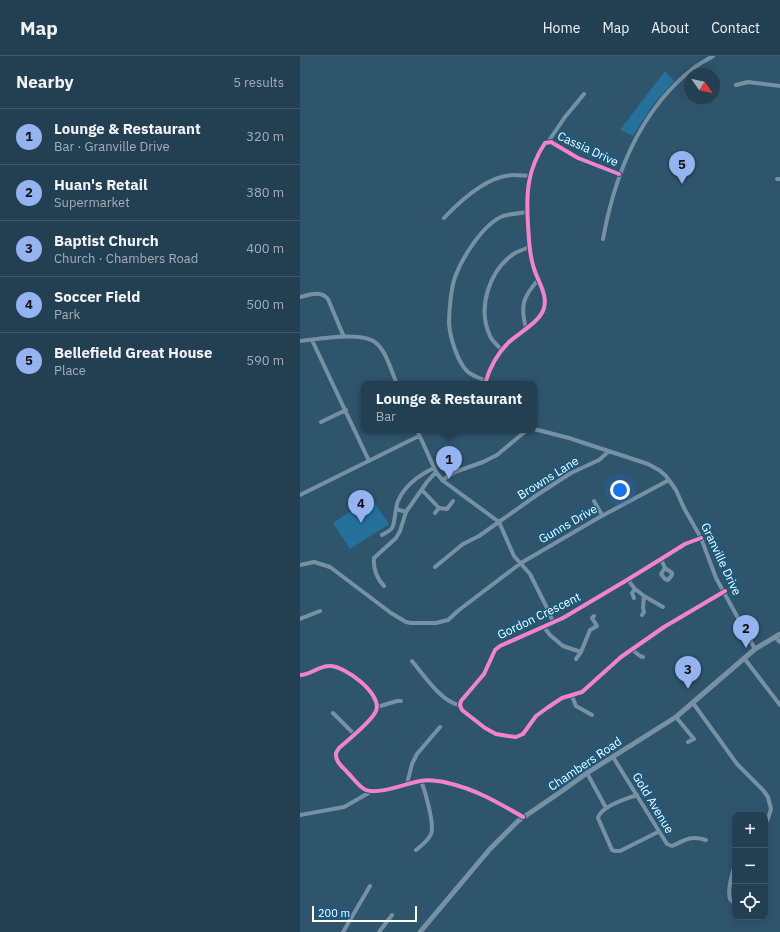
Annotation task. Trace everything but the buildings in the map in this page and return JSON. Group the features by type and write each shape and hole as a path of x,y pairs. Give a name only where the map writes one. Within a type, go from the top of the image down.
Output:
{"street":[{"path":"603,239 608,213 619,174 637,134 669,90 695,67 713,56"},
{"path":"736,85 748,82 780,86"},
{"name":"Cassia Drive","path":"485,381 490,369 502,350 536,320 544,310 544,294 533,265 529,247 527,195 530,176 540,150 545,143 548,142 565,117 584,94"},
{"name":"Cassia Drive","path":"548,142 578,158 619,174"},
{"path":"444,218 467,196 482,185 504,176 530,176"},
{"path":"483,381 467,371 460,361 454,345 449,323 454,279 459,266 472,244 485,230 503,217 527,212"},
{"path":"502,350 490,337 486,322 485,305 488,290 494,276 505,262 515,253 529,247"},
{"path":"526,328 522,308 524,299 529,290 538,280"},
{"path":"300,297 319,294 325,296 328,299 344,337"},
{"path":"300,341 344,337 364,337 370,339 376,343 384,355 396,381"},
{"path":"312,340 369,461"},
{"path":"321,422 346,410"},
{"name":"Granville Drive","path":"537,430 569,438 648,464 659,470 669,480 701,538 716,578 755,649"},
{"path":"418,433 435,470 442,480 499,522 514,556 530,574 553,622"},
{"path":"442,480 455,472 483,462 497,455 523,433"},
{"path":"300,495 419,436"},
{"name":"Browns Lane","path":"435,567 463,544 479,536 571,473 599,460 609,452"},
{"path":"384,586 379,580 374,567 374,558 396,538 400,531 406,512 435,470"},
{"path":"382,535 394,526 396,508 401,494 423,473 435,470"},
{"name":"Gunns Drive","path":"300,565 314,562 330,567 399,618 411,623 436,623 448,620 459,610 521,564 602,516 669,480"},
{"path":"422,490 439,508 447,509 453,501"},
{"path":"594,501 602,516"},
{"path":"396,508 406,512"},
{"path":"435,513 439,508"},
{"name":"Gordon Crescent","path":"460,705 461,701 484,674 495,650 500,646 544,627 579,609 685,544 701,538"},
{"path":"661,559 665,568"},
{"path":"628,580 635,589 644,596 663,606"},
{"path":"634,598 632,593 635,589"},
{"path":"412,661 438,692 454,703 460,705 462,710 485,728 496,734 516,737 523,734 536,716 547,708 562,698 582,692 621,656 664,627 724,591"},
{"path":"642,615 644,612 644,596"},
{"path":"300,619 320,611"},
{"path":"576,659 581,652 590,630 597,626 592,618 594,616"},
{"path":"544,627 550,635 563,646 581,652"},
{"path":"778,636 780,642"},
{"name":"Chambers Road","path":"420,932 490,849 523,817 562,792 587,773 676,717 755,649 778,636"},
{"path":"632,650 643,657"},
{"path":"744,658 780,705"},
{"path":"300,675 307,674 321,667 329,666 343,669 356,678 375,698 377,707 373,716 337,750 336,760 361,786 366,790 372,791"},
{"path":"572,696 576,706 592,715"},
{"path":"377,707 401,701"},
{"path":"693,703 737,764 768,797 771,809 768,819"},
{"path":"333,713 354,734"},
{"path":"676,717 694,739 688,742"},
{"path":"407,784 412,764 418,754 440,727"},
{"name":"Gold Avenue","path":"613,757 666,844 672,846 690,838 706,840"},
{"path":"587,773 606,808"},
{"path":"416,850 426,842 432,832 430,815 421,780"},
{"path":"300,815 344,807 372,791 421,780 447,782 470,790 523,817"},
{"path":"637,795 606,808 599,814 598,818 612,850 615,852 620,851 658,832"},
{"path":"732,872 730,899 732,901"},
{"path":"343,932 370,886"},
{"path":"379,932 392,915"}],"shaded area":[{"path":"665,71 674,81 652,106 633,136 620,130"},
{"path":"371,498 389,524 350,549 333,523"}],"cycle path":[{"path":"486,381 491,367 501,351 509,342 539,318 544,308 545,302 543,291 534,270 531,255 527,203 531,173 534,163 545,143 551,142 578,158 619,174"},
{"path":"701,538 685,544 563,618 500,646 495,650 484,674 461,701 460,705 462,710 485,728 496,734 516,737 523,734 536,716 547,708 562,698 582,692 621,657 664,627 725,591"},
{"path":"300,675 308,674 325,666 336,667 344,670 361,682 374,697 377,704 374,715 339,748 336,753 340,764 363,789 378,791 423,780 431,780 468,789 523,817"}],"place":[{"name":"Bellefield Great House","path":"682,184"},
{"name":"Lounge & Restaurant","path":"449,479"},
{"name":"Soccer Field","path":"361,523"},
{"name":"Huan's Retail","path":"746,648"},
{"name":"Baptist Church","path":"688,689"}]}
